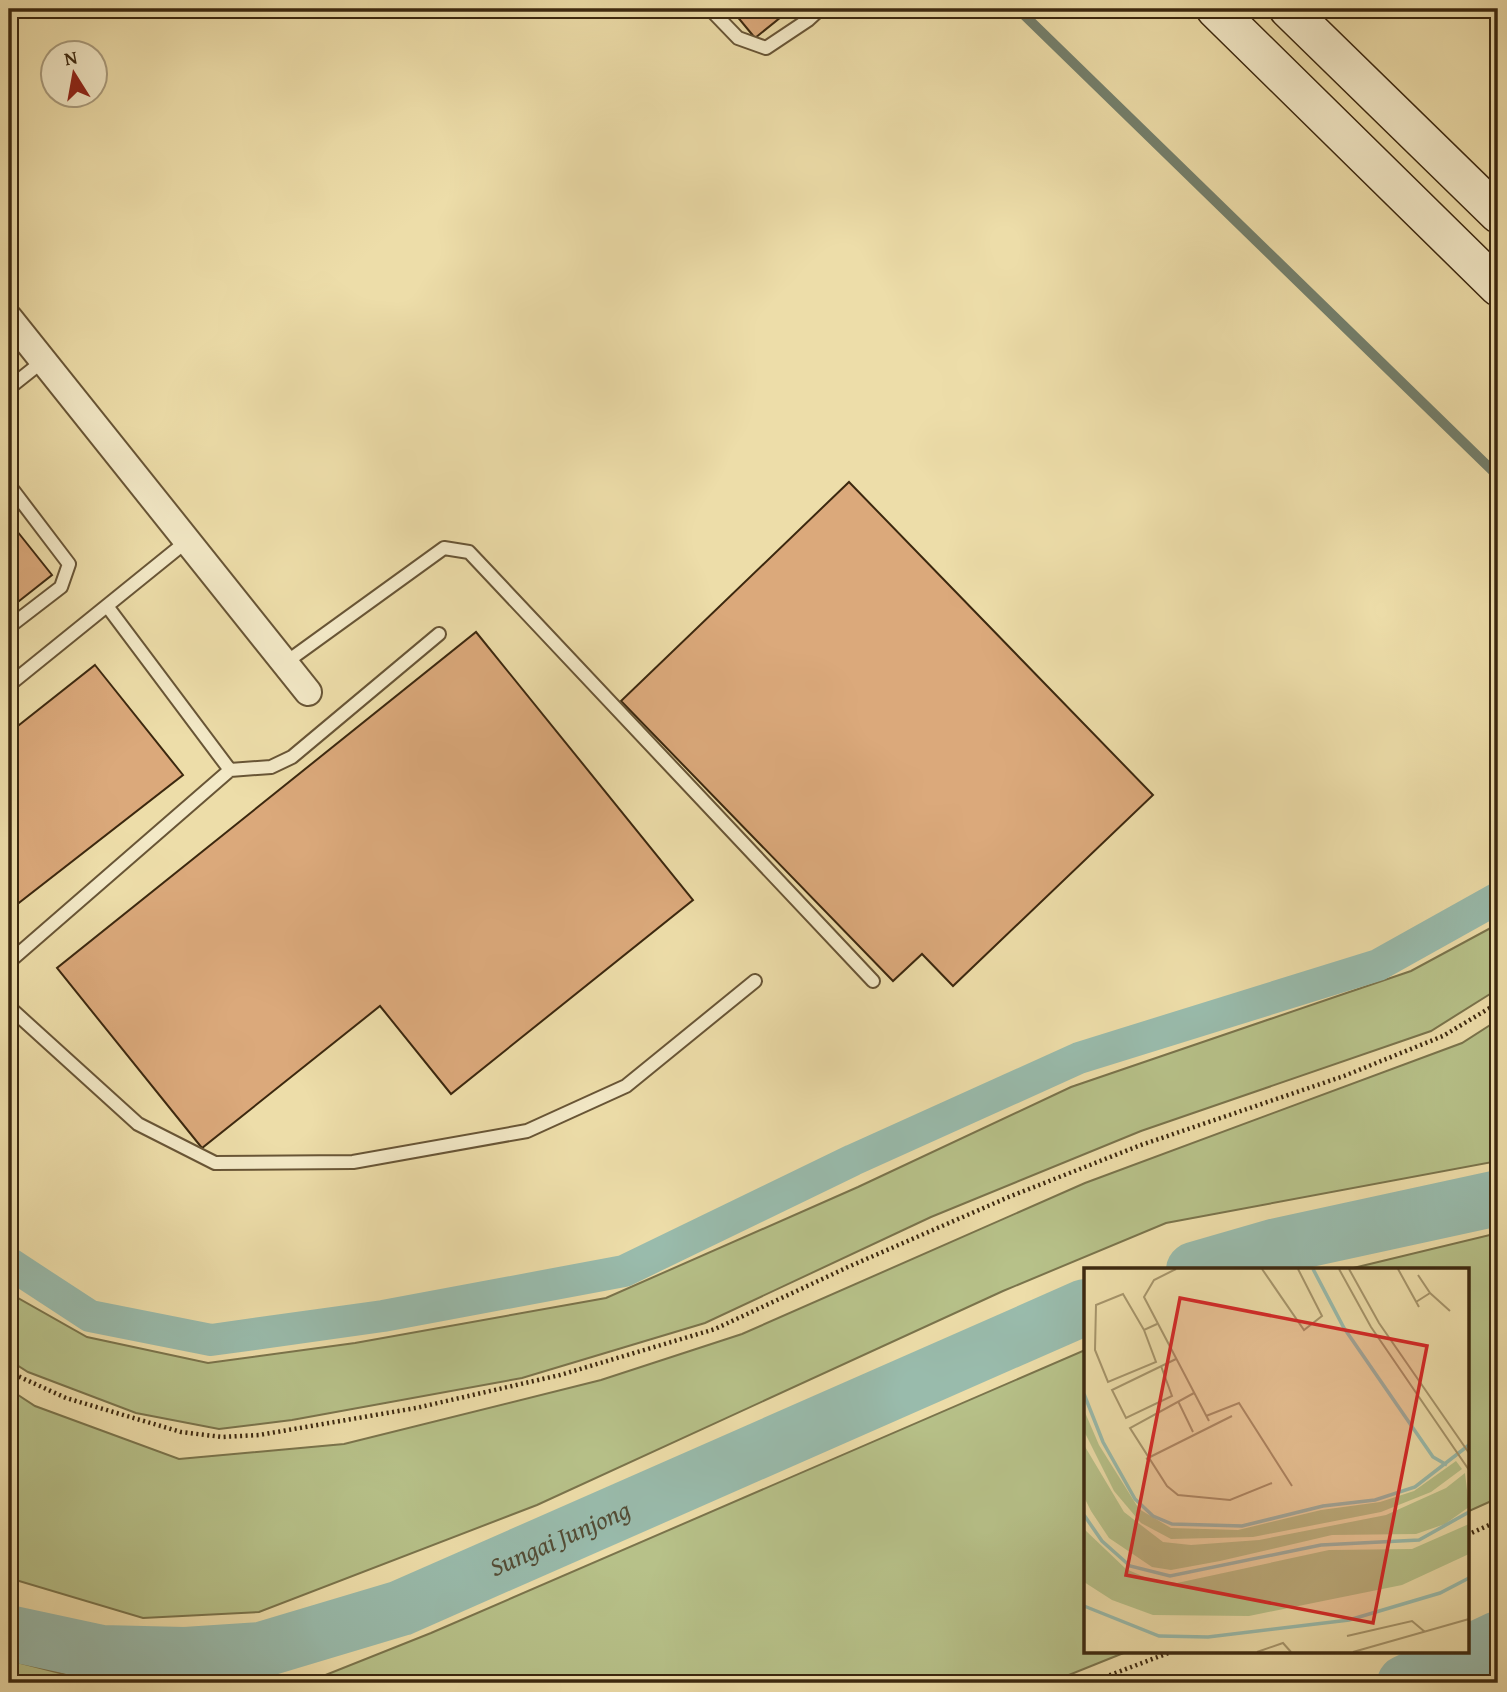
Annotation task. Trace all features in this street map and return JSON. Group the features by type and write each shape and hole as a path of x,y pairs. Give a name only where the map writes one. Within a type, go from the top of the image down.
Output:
{"main road":[{"path":"1215,9 1498,287"},
{"path":"1288,9 1498,214"}],"street":[{"path":"9,318 309,692"}],"lane":[{"path":"710,9 738,38 766,48 820,9"},
{"path":"9,388 43,361"},
{"path":"9,485 68,564 61,587 9,627"},
{"path":"9,685 187,541"},
{"path":"285,663 444,548 469,552 873,981"},
{"path":"107,606 230,770"},
{"path":"9,962 230,770 271,766 292,757 439,634"},
{"path":"9,1007 138,1124 215,1163 353,1162 527,1131 626,1086 755,981"}],"path":[{"path":"9,1372 66,1398 181,1432 222,1437 272,1433 416,1408 560,1375 715,1329 848,1266 1140,1144 1344,1076 1443,1036 1498,1003"},
{"path":"1468,1535 1498,1521"},
{"path":"1089,1683 1166,1654"}],"green space":[{"path":"1498,924 1498,989 1431,1031 1141,1131 931,1217 705,1323 522,1378 292,1420 219,1429 136,1413 28,1372 9,1360 9,1293 87,1337 208,1363 355,1343 606,1298 858,1187 1071,1087 1411,971"},
{"path":"1498,1020 1498,1161 1166,1223 1003,1291 537,1505 259,1612 143,1618 9,1578 9,1389 35,1406 179,1459 344,1444 601,1380 742,1334 1085,1183 1462,1043"},
{"path":"1498,1233 1498,1498 1468,1512 1468,1268 1353,1268"},
{"path":"1084,1350 1084,1654 1121,1654 1049,1683 294,1683 308,1682 431,1633"},
{"path":"9,1660 99,1683 9,1683"}],"building":[{"path":"731,9 791,9 755,38"},
{"path":"849,482 1153,795 953,986 922,954 893,981 621,701"},
{"path":"9,521 52,575 9,609"},
{"path":"476,632 693,900 451,1094 380,1006 202,1148 57,968"},
{"path":"95,665 183,775 11,909 9,733"}],"waterway":[{"path":"1018,9 1498,476"},
{"path":"9,1263 90,1316 211,1340 383,1316 624,1271 853,1160 1079,1058 1378,965 1498,898"},
{"name":"Sungai Junjong","path":"1201,1268 1277,1246 1498,1198"},
{"name":"Sungai Junjong","path":"9,1633 102,1653 185,1655 261,1650 401,1608 1084,1307"},
{"path":"1468,1653 1498,1639"},
{"path":"1405,1683 1466,1654"}]}
